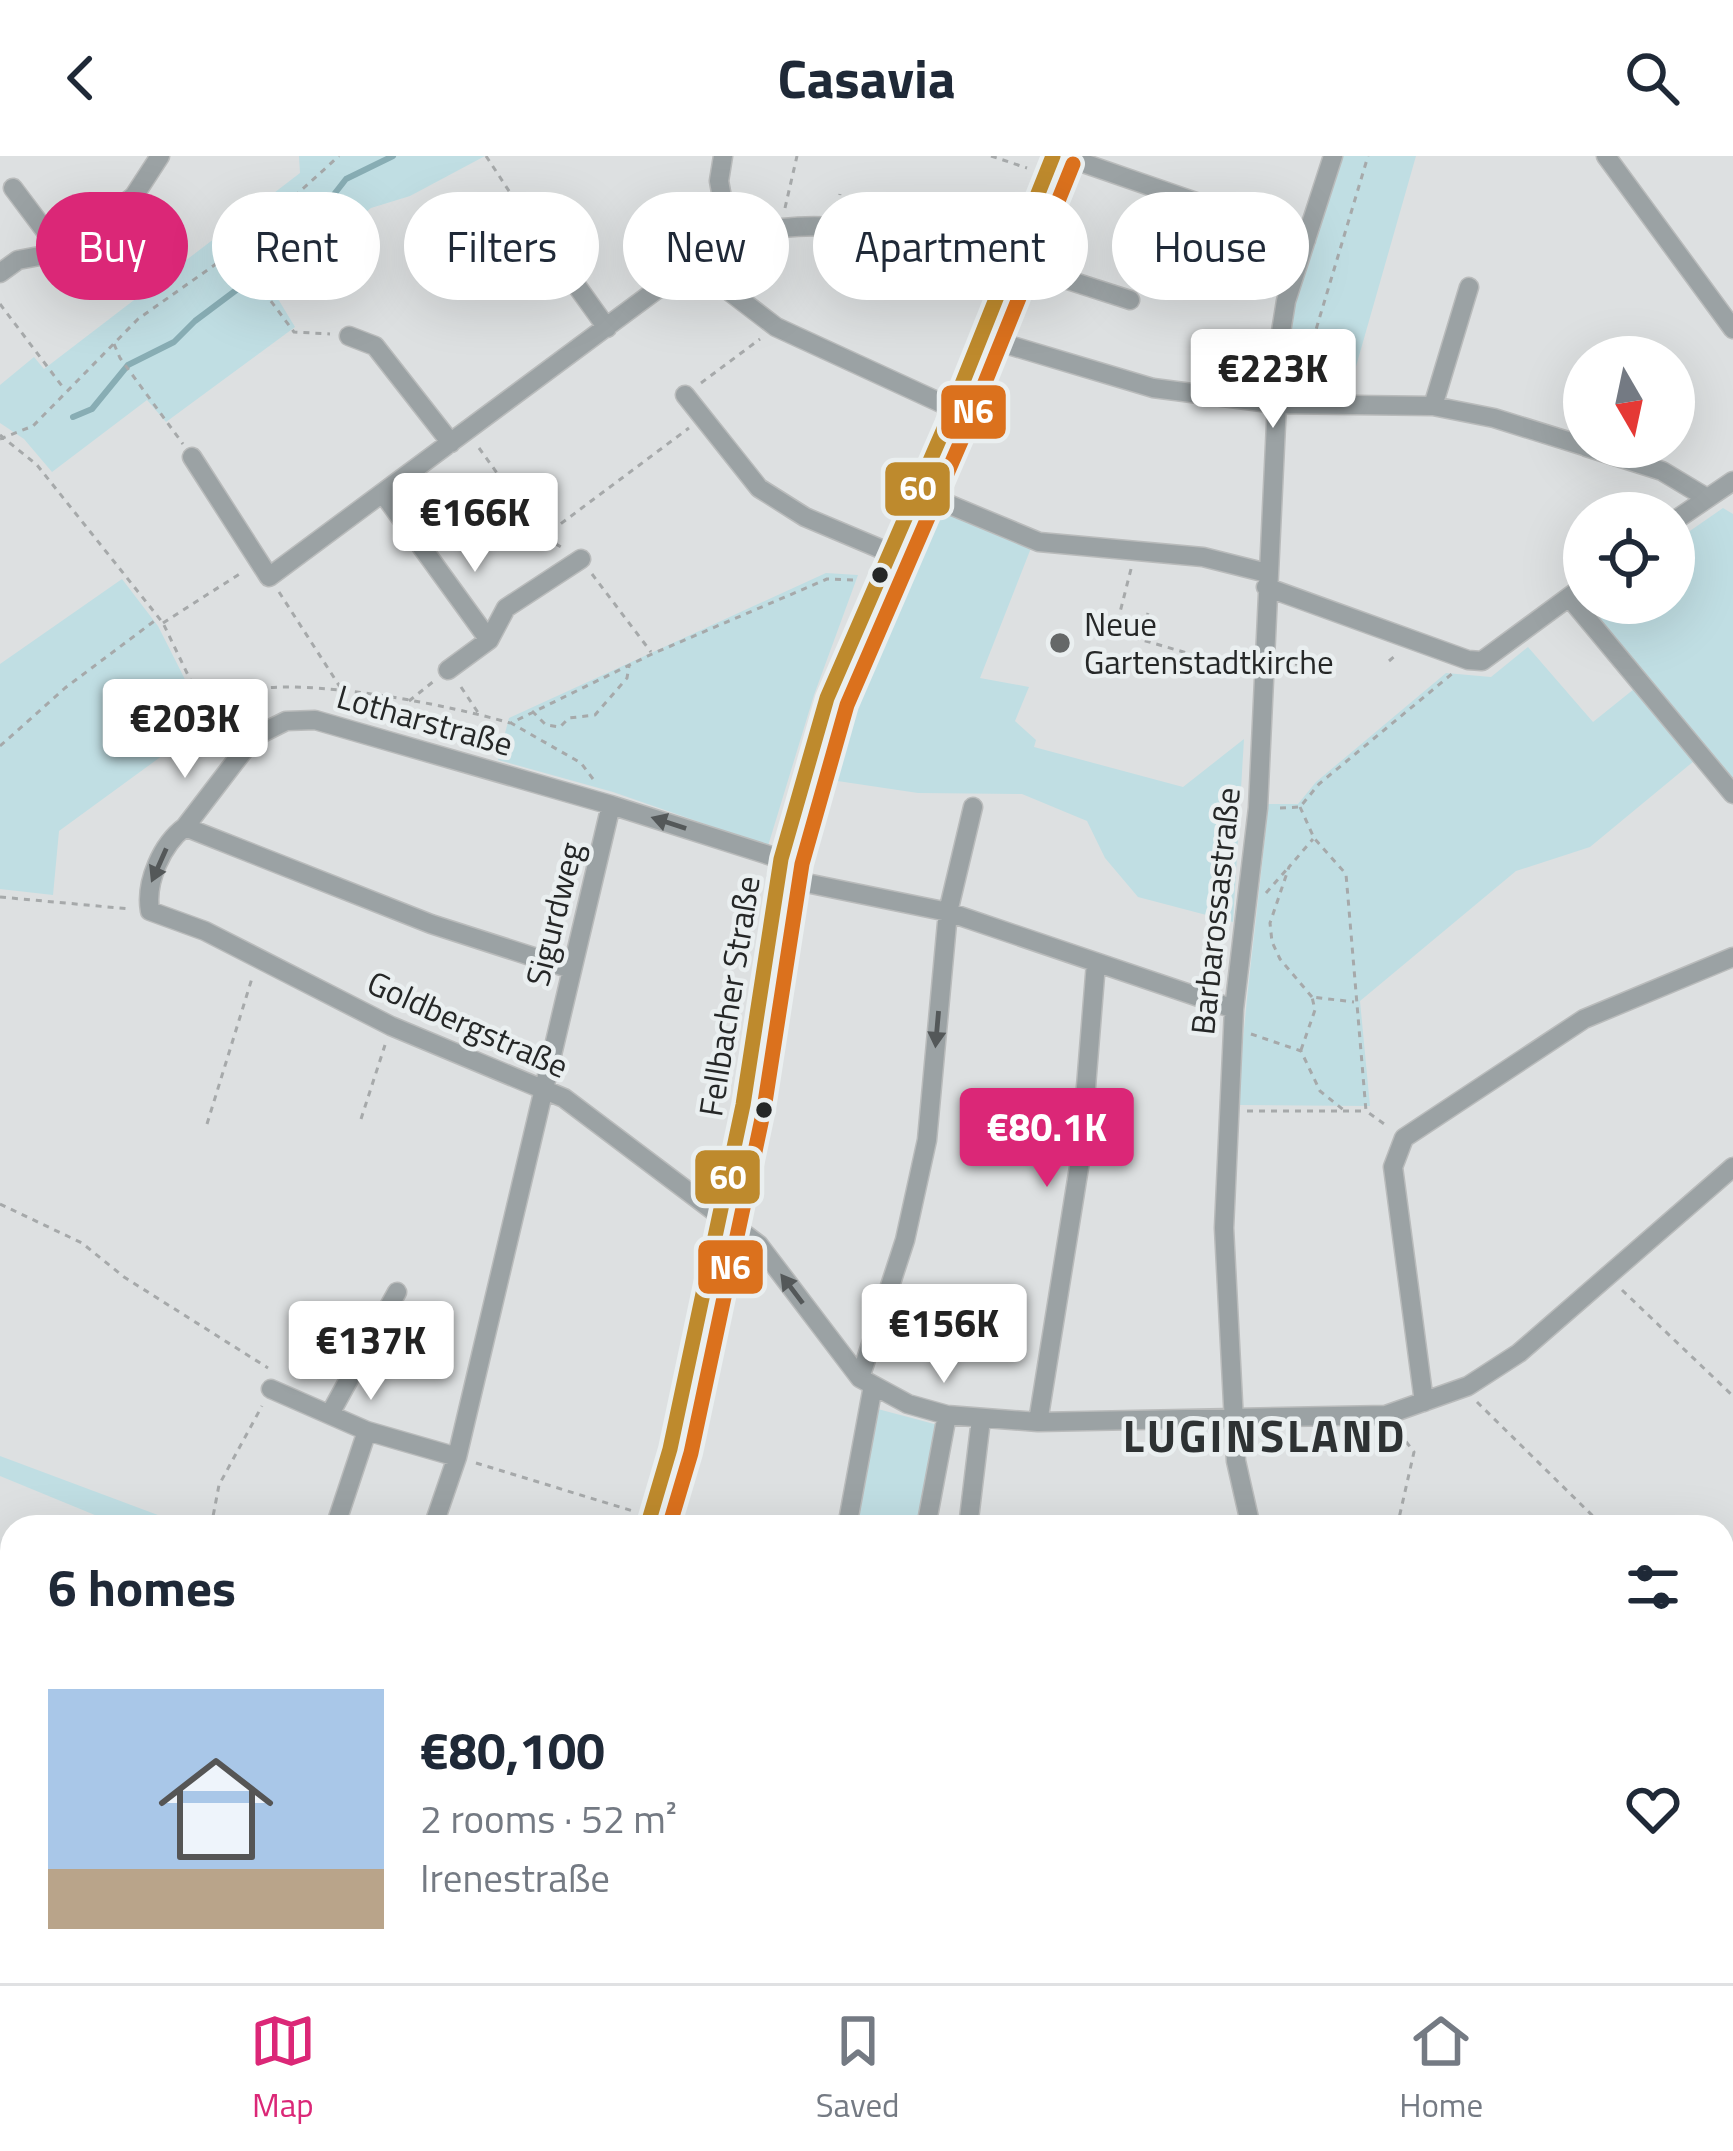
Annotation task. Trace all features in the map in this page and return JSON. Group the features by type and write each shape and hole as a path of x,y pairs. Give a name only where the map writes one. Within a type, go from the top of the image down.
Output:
{"street":[{"path":"137,192 160,156"},
{"path":"721,192 723,156"},
{"path":"1063,156 1167,192"},
{"name":"Barbarossastraße","path":"1309,231 1333,156"},
{"path":"1606,156 1733,329"},
{"path":"13,188 36,219"},
{"path":"0,273 18,260 36,257"},
{"path":"1433,406 1469,287"},
{"path":"587,300 607,328"},
{"path":"192,457 269,577 643,300"},
{"path":"741,300 776,327 952,408"},
{"name":"Fellbacher Straße","path":"651,1515 670,1449 721,1216 779,868 827,698 997,300"},
{"name":"Barbarossastraße","path":"1248,1515 1236,1461 1224,1228 1233,1018 1258,808 1280,338 1286,300"},
{"path":"350,336 375,346 459,438"},
{"path":"982,337 1153,388 1277,404 1433,406 1494,418 1563,440"},
{"path":"685,395 759,488 805,517 888,552"},
{"path":"1653,468 1707,498"},
{"path":"1695,506 1733,481"},
{"path":"384,495 489,640"},
{"path":"936,500 1039,542 1203,557 1468,660 1482,661 1496,654 1563,602"},
{"path":"448,670 489,640 506,608 581,559"},
{"path":"1601,624 1733,794"},
{"name":"Lotharstraße","path":"150,911 147,892 171,838 185,827 254,737 286,721 315,720 611,805 779,868 948,912 1096,962 1233,1018"},
{"name":"Sigurdweg","path":"437,1515 457,1457 611,805"},
{"path":"849,1515 866,1382 927,1140 948,912 974,807"},
{"path":"185,827 431,925 571,969"},
{"name":"Goldbergstraße","path":"150,911 206,931 391,1026 564,1098 759,1245 866,1382 908,1404 947,1415 1038,1422 1386,1415 1468,1386 1519,1353 1733,1167"},
{"path":"1424,1402 1393,1167 1404,1138 1584,1019 1733,957"},
{"path":"1038,1422 1080,1161 1096,962"},
{"path":"331,1412 397,1292"},
{"path":"271,1389 367,1431 457,1457"},
{"path":"928,1515 947,1415"},
{"path":"969,1515 981,1419"},
{"path":"339,1515 367,1431"}],"path":[{"path":"299,192 339,156"},
{"path":"486,156 510,192"},
{"path":"788,192 797,156"},
{"path":"991,156 1049,165"},
{"path":"1310,402 1312,343 1368,156"},
{"path":"1,437 33,426 113,342 212,265"},
{"path":"272,300 294,332 350,336"},
{"path":"0,304 66,392"},
{"path":"685,395 776,327"},
{"path":"1280,338 1312,343"},
{"path":"113,342 192,457"},
{"path":"1312,343 1346,404"},
{"path":"543,537 704,416"},
{"path":"1,437 37,465 160,621 229,767"},
{"path":"459,438 543,537 581,559 652,654"},
{"path":"1136,550 1115,632 1262,675"},
{"path":"0,746 65,688 160,621 250,566 269,577 343,692"},
{"path":"511,723 629,664 827,578 875,580"},
{"path":"1141,639 1148,613"},
{"path":"1258,808 1300,807 1319,784 1468,660"},
{"path":"532,711 546,725 560,727 568,718 595,715 627,678 629,664"},
{"path":"407,702 448,670 479,714"},
{"path":"200,699 268,687 343,692 479,714 511,723 580,763 611,805"},
{"path":"1300,807 1314,838 1346,874 1366,1111"},
{"path":"1301,1051 1315,1010 1312,997 1280,958 1270,923 1288,867 1314,838"},
{"path":"0,897 150,911"},
{"path":"207,1124 258,956"},
{"path":"1312,997 1356,1002"},
{"path":"1233,1018 1301,1051 1320,1091 1345,1111"},
{"path":"362,1119 391,1026"},
{"path":"1228,1112 1366,1111 1404,1138"},
{"path":"0,1204 82,1244 124,1277 268,1367 271,1389 219,1485 213,1515"},
{"path":"1608,1276 1733,1396"},
{"path":"1468,1386 1481,1409 1591,1515"},
{"path":"1386,1415 1414,1452 1400,1515"},
{"path":"457,1457 626,1509"}],"shaded area":[{"path":"299,156 485,156 418,192 404,192 404,198 380,205 380,192 275,192 300,173"},
{"path":"1329,156 1416,156 1349,391 1286,382 1280,338 1290,300 1309,300 1309,230"},
{"path":"212,240 212,300 279,300 295,327 166,422 147,400 52,472 24,439 0,423 0,385 34,357 44,369 134,300 188,300 188,259"},
{"path":"932,507 1031,548 980,678 1029,687 1015,721 1036,740 1034,747 1183,787 1244,739 1233,922 1138,897 1105,858 1087,821 1022,794 918,793 824,779 873,641"},
{"path":"1723,508 1733,514 1733,787 1601,624 1695,624 1695,527"},
{"path":"826,573 858,575 814,695 768,846 613,792 498,760 509,718"},
{"path":"122,579 158,626 207,723 59,831 53,895 0,889 0,664"},
{"path":"1528,647 1593,722 1634,689 1694,761 1590,847 1516,871 1360,1001 1370,1106 1238,1105 1268,804 1298,804 1316,782 1446,673 1491,677"},
{"path":"874,1408 938,1425 924,1515 856,1515"},
{"path":"0,1456 158,1515 95,1515 0,1476"}],"waterway":[{"path":"73,417 92,409 128,365 174,342 239,288 276,245 321,211 346,179 393,156"}],"transit line":[{"name":"60","path":"651,1515 670,1449 743,1105 781,859 827,698 946,424 1053,156"},
{"name":"N6","path":"673,1515 691,1453 764,1109 802,864 847,705 965,432 1073,164"}],"place":[{"name":"Neue Gartenstadtkirche","path":"1060,643"}],"district":[{"name":"LUGINSLAND","path":"1265,1435"}]}
